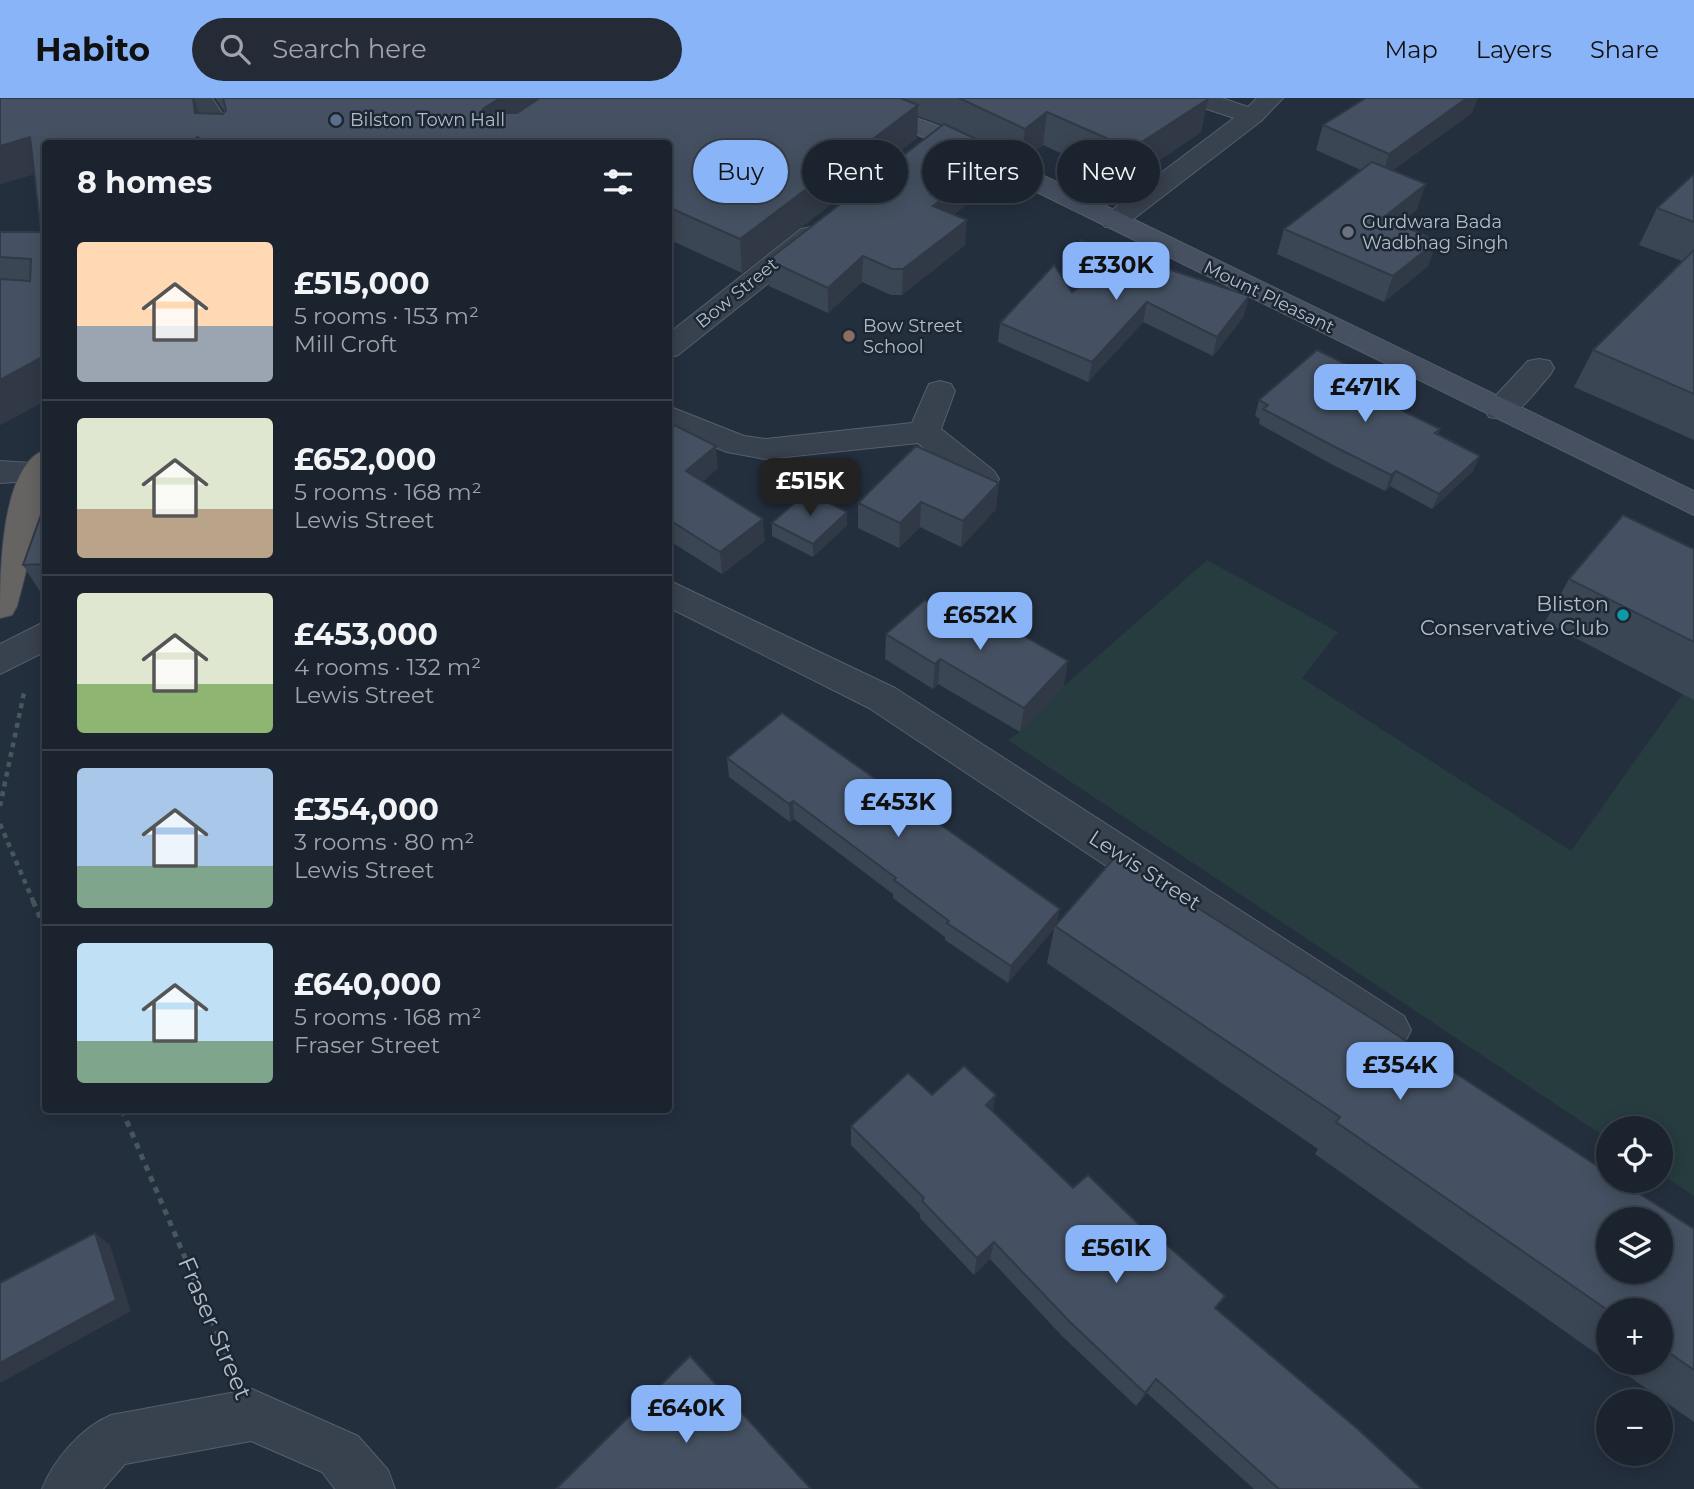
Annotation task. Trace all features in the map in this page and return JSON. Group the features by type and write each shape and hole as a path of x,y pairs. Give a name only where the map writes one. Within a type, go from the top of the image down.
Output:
{"highway":[{"path":"0,606 40,466"}],"main road":[{"name":"Mount Pleasant","path":"841,98 929,143 1114,221 1694,504"}],"street":[{"path":"200,98 220,128 222,140"},
{"path":"1198,98 1252,116"},
{"path":"1114,221 1252,116 1271,98"},
{"name":"Bow Street","path":"672,346 834,217"},
{"path":"1500,410 1539,368"},
{"path":"924,432 940,391"},
{"path":"672,418 738,445 766,449 924,432 983,479"},
{"path":"0,472 40,466"},
{"name":"Lewis Street","path":"672,594 882,698 1421,1051"},
{"path":"0,661 40,637"},
{"path":"68,1489 111,1441 252,1415"},
{"name":"Fraser Street","path":"252,1415 341,1454 369,1489"}],"path":[{"path":"0,806 40,637"},
{"path":"0,824 42,922"},
{"name":"Fraser Street","path":"123,1113 252,1415"}],"green space":[{"path":"1207,560 1338,632 1302,678 1571,851 1694,678 1694,1196 1673,1182 1673,1116 1596,1116 1596,1131 1008,740 1020,732 1064,686"}],"building":[{"path":"0,98 193,98 195,113 223,114 226,110 223,98 500,98 483,109 482,113 517,113 540,98 900,98 918,105 872,140 802,140 802,192 788,203 788,140 693,140 693,203 788,203 740,239 672,209 672,140 203,140 197,137 196,140 42,140 42,357 0,380 0,279 30,281 31,259 0,257 0,232 41,232 30,137 0,146"},
{"path":"959,98 1208,98 1145,140 1111,140 1047,112 1025,129"},
{"path":"1366,98 1467,98 1389,154 1323,125"},
{"path":"944,124 978,140 923,140"},
{"path":"922,141 922,203 937,203 933,206 967,220 903,269 892,269 863,256 828,288 768,260 842,203 908,203 908,152"},
{"path":"1372,162 1426,184 1384,217 1437,241 1393,276 1284,229"},
{"path":"1694,174 1694,222 1657,208"},
{"path":"1081,240 1249,296 1217,337 1147,302 1092,362 1000,323 1054,265 1072,292 1095,277 1071,265"},
{"path":"1694,250 1694,394 1593,350"},
{"path":"1317,350 1368,375 1354,387 1440,429 1435,433 1480,456 1439,494 1396,471 1391,475 1263,409 1268,405 1259,400"},
{"path":"672,424 716,446 686,471 763,519 720,552 672,522"},
{"path":"916,446 999,483 963,521 921,502 900,523 858,503"},
{"path":"807,492 847,512 813,544 772,523"},
{"path":"42,512 42,564 23,565"},
{"path":"1623,515 1694,549 1694,642 1569,579"},
{"path":"925,600 985,635 999,622 1068,661 1024,708 940,659 935,664 886,634"},
{"path":"782,713 1060,909 1011,966 947,923 949,921 894,880 896,878 793,801 789,804 727,758"},
{"path":"1116,856 1596,1165 1596,1193 1638,1193 1660,1207 1596,1207 1596,1284 1673,1284 1673,1215 1694,1229 1694,1370 1673,1355 1673,1298 1596,1298 1596,1302 1336,1122 1340,1117 1055,926"},
{"path":"964,1066 996,1095 986,1105 1073,1188 1088,1175 1158,1243 1161,1240 1225,1296 1215,1308 1360,1431 1422,1489 1279,1489 1156,1379 1145,1393 1069,1321 994,1242 977,1258 922,1201 924,1198 851,1126 908,1073 932,1095"},
{"path":"95,1233 116,1300 0,1363 0,1283"},
{"path":"690,1356 811,1489 556,1489"}],"place":[{"name":"Bilston Town Hall","path":"336,120"},
{"name":"Gurdwara Bada Wadbhag Singh","path":"1348,232"},
{"name":"Bow Street School","path":"849,336"},
{"name":"Bliston Conservative Club","path":"1623,615"}]}
